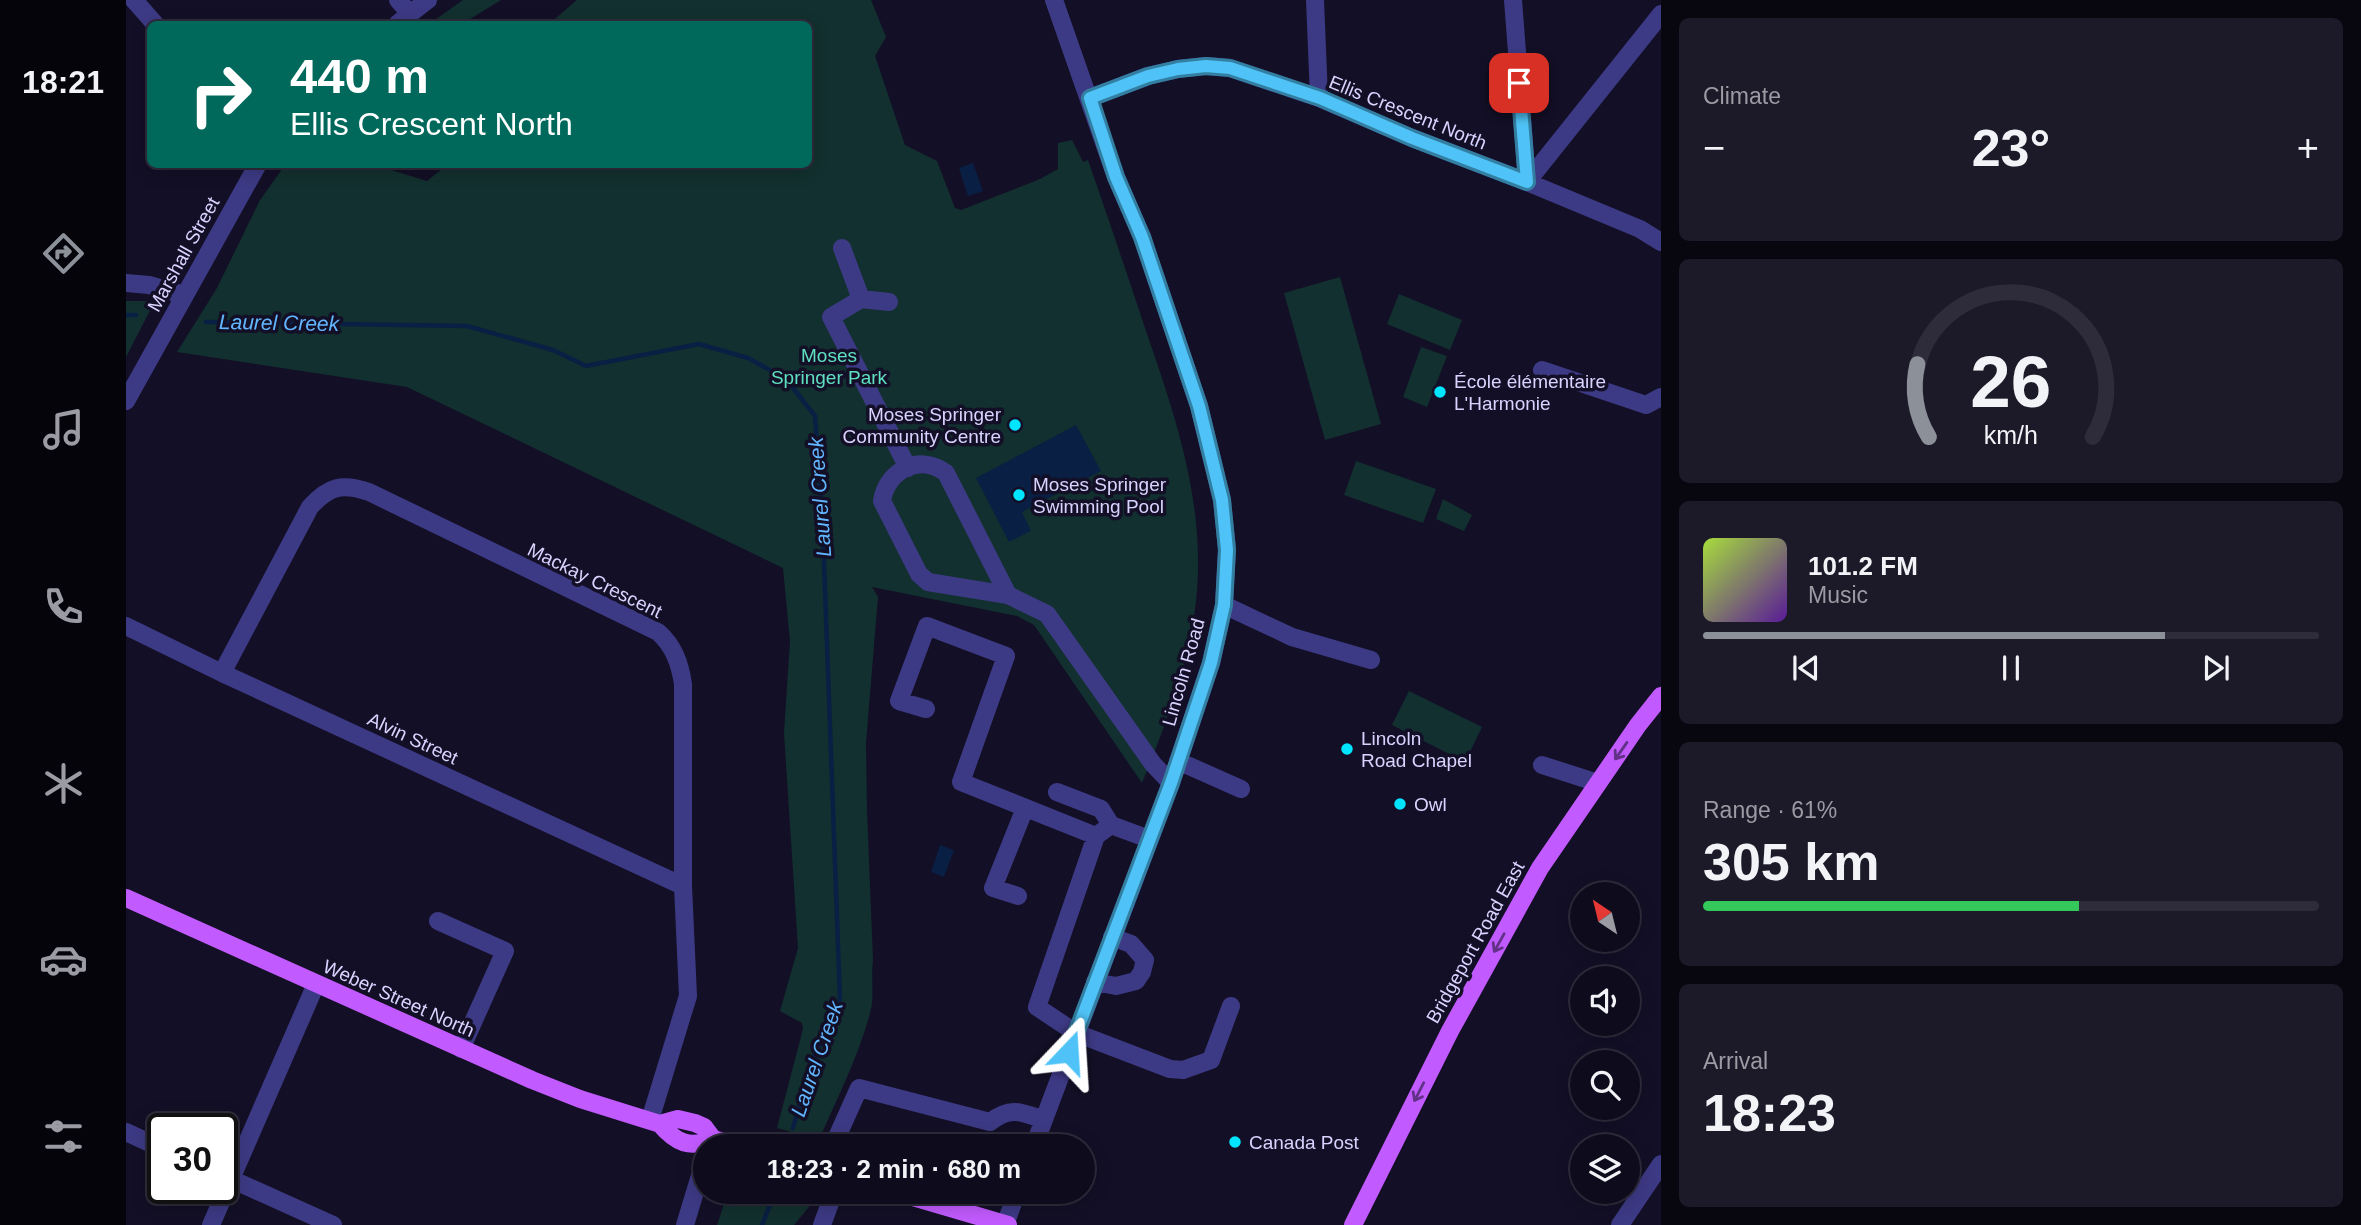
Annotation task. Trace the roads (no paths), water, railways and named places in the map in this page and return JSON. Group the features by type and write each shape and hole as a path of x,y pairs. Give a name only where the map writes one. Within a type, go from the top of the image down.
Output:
{"main road":[{"name":"Bridgeport Road East","path":"1353,1225 1450,1031 1540,868 1661,696"},
{"name":"Weber Street North","path":"126,898 461,1049 580,1099 655,1122 678,1119 704,1127 708,1134"},
{"path":"936,1204 1006,1225"}],"street":[{"path":"134,0 152,21"},
{"path":"401,13 428,0"},
{"name":"Lincoln Road","path":"1039,1134 1171,783 1211,663 1224,605 1227,550 1222,500 1199,406 1142,237 1116,177 1054,0"},
{"path":"1315,0 1320,98"},
{"path":"1513,0 1527,182"},
{"path":"1527,182 1661,14"},
{"name":"Ellis Crescent North","path":"1090,98 1148,76 1178,69 1206,66 1230,68 1320,98 1412,138 1640,229 1661,242"},
{"name":"Marshall Street","path":"126,401 256,168"},
{"path":"842,248 861,299"},
{"path":"126,283 149,285 184,295"},
{"path":"889,302 861,299 831,317 908,468"},
{"path":"1542,370 1646,405 1661,397"},
{"path":"1008,595 946,473 935,464 921,463 892,477 884,488 882,502 919,574 928,582 1008,595 1047,614 1153,764 1171,783"},
{"name":"Mackay Crescent","path":"222,673 310,507 321,495 337,487 355,487 369,492 658,632 669,642 678,661 683,684 683,886 688,996 655,1122"},
{"path":"1224,605 1292,637 1371,660"},
{"name":"Alvin Street","path":"126,626 683,886"},
{"path":"926,709 899,701 927,626 1006,656 961,782 1096,836"},
{"path":"1178,761 1241,789"},
{"path":"1542,765 1598,783"},
{"path":"1057,792 1101,809 1111,825 1149,839"},
{"path":"1018,896 993,887 1025,808"},
{"path":"1111,825 1096,836 1037,1007 1076,1033 1170,1069 1183,1070 1211,1060 1231,1006"},
{"path":"438,921 505,951 461,1049"},
{"path":"1095,982 1116,986 1136,981 1142,972 1145,960 1131,944 1112,937"},
{"path":"238,1151 316,984"},
{"path":"838,1134 859,1088 990,1122 1010,1111 1044,1120"},
{"path":"126,1132 147,1142"},
{"path":"1620,1225 1661,1164"},
{"path":"238,1182 333,1225"},
{"path":"685,1225 693,1199"},
{"path":"211,1225 218,1204"},
{"path":"825,1224 831,1204"},
{"path":"1006,1225 1013,1204"}],"water":[{"path":"973,163 983,191 968,196 959,168"},
{"name":"Moses Springer Swimming Pool","path":"1076,425 1101,471 1022,512 1031,531 1009,542 976,478"},
{"path":"940,845 954,850 944,877 931,872"}],"waterway":[{"name":"Laurel Creek","path":"126,315 136,315"},
{"name":"Laurel Creek","path":"206,322 467,326 553,350 586,366 699,344 748,358 786,379 815,416 822,508 840,999 810,1067 793,1128"},
{"name":"Laurel Creek","path":"762,1225 770,1204"}],"place":[{"name":"École élémentaire L'Harmonie","path":"1440,392"},
{"name":"Moses Springer Community Centre","path":"1015,425"},
{"name":"Moses Springer Swimming Pool","path":"1019,495"},
{"name":"Lincoln Road Chapel","path":"1347,749"},
{"name":"Owl","path":"1400,804"},
{"name":"Canada Post","path":"1235,1142"}],"park label":[{"name":"Moses Springer Park","path":"829,366"}]}
